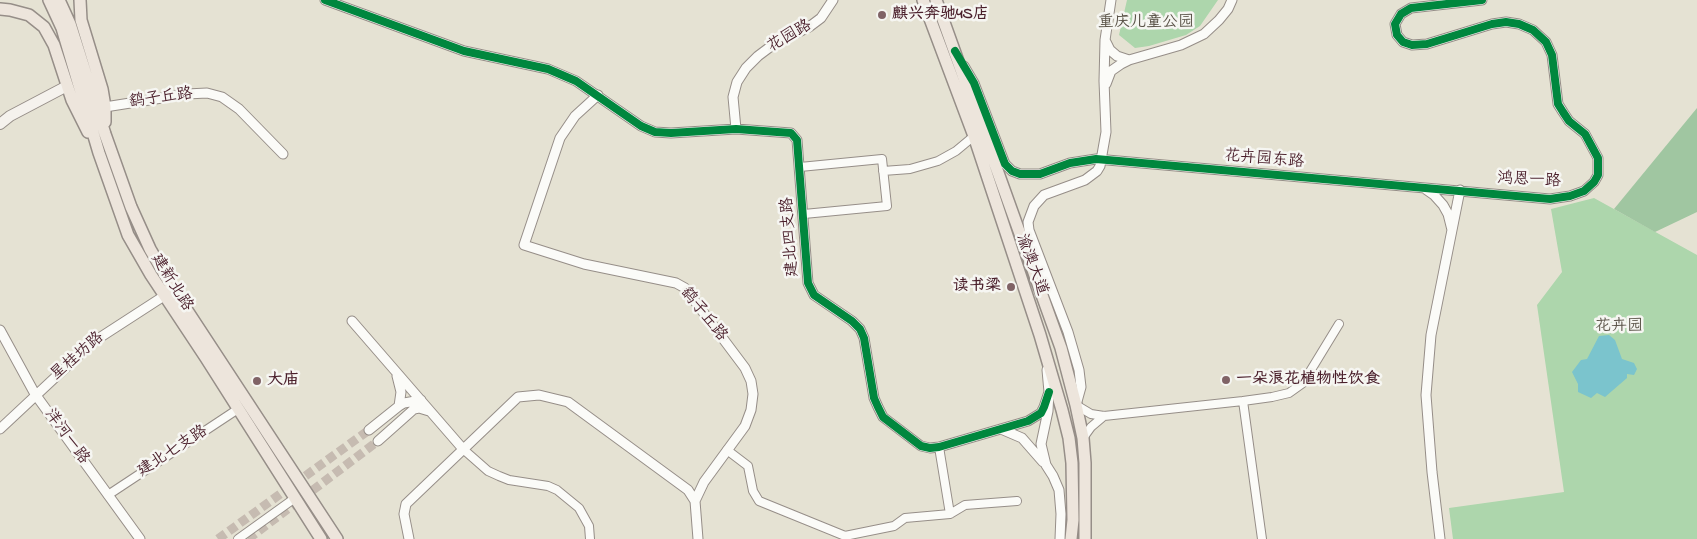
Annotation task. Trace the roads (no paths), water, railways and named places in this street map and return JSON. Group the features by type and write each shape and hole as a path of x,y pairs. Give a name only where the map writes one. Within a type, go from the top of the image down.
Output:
{"main road":[{"name":"建新北路","path":"49,0 62,28 99,153 119,212 139,256 321,539"},
{"name":"建新北路","path":"60,0 70,24 105,134 132,207 158,262 173,289 337,539"},
{"path":"80,0 81,20 106,107 105,134"},
{"name":"渝澳大道","path":"937,0 1060,348 1076,405 1083,438 1085,463 1085,539"},
{"name":"渝澳大道","path":"924,2 974,136 1045,353 1069,438 1072,463 1071,539"},
{"path":"0,9 29,15 44,27 54,45 77,112 99,153"},
{"path":"0,124 10,116 67,86"}],"street":[{"name":"建北四支路","path":"325,0 464,51 548,69 576,81 641,126 654,132 671,133 736,129 791,133 797,140 808,283 814,295 852,321 860,329 864,338 874,398 878,408 883,417 921,446 930,448 939,446 1028,421 1040,413 1049,392"},
{"name":"花园路","path":"736,129 734,97 737,82 746,68 774,44 822,18 833,0"},
{"path":"1111,0 1105,40 1106,132 1102,159 1097,171 1086,180 1044,194 1034,206 1028,222 1029,230 1068,332 1079,370 1081,387 1076,405 1090,414 1104,416 1243,401 1289,393 1303,383 1339,324"},
{"path":"1105,88 1111,71 1129,60 1175,47 1204,34 1219,20 1228,9 1232,0"},
{"name":"鸿恩一路","path":"1424,188 1563,198 1584,191 1594,182 1598,172 1598,158 1591,143 1585,134 1569,121 1558,104 1552,55 1546,42 1533,30 1519,24 1506,22 1492,24 1427,44 1412,45 1403,42 1397,35 1395,24 1401,14 1411,8 1482,0"},
{"path":"1105,40 1110,50 1117,56 1129,60"},
{"name":"花卉园东路","path":"955,52 974,83 1005,164 1012,171 1020,174 1040,174 1080,160 1102,159 1424,188"},
{"name":"鹞子丘路","path":"106,107 188,94 207,93 222,97 239,109 283,154"},
{"name":"鹞子丘路","path":"598,95 575,116 560,138 524,245 584,264 676,282 685,288 745,368 751,381 753,394 745,426 704,482 695,501"},
{"path":"884,172 910,169 938,160 956,151 974,136"},
{"path":"800,167 882,159 887,206 804,214"},
{"path":"1424,188 1443,205 1448,214 1452,234"},
{"path":"1440,539 1426,395 1431,335 1460,190"},
{"name":"星桂坊路","path":"0,429 35,394 98,338 164,296"},
{"path":"352,321 463,449 488,471 499,476 509,480 537,484 557,490 579,508 589,526 590,539"},
{"name":"洋河一路","path":"0,330 35,394 140,539"},
{"path":"1045,353 1049,392 1047,423 1042,444 1046,465"},
{"path":"394,369 401,387 400,406"},
{"path":"409,539 404,514 406,504 518,397 539,395 568,402 688,490 695,501 698,539"},
{"path":"368,430 404,403 421,400"},
{"path":"1243,401 1262,539"},
{"name":"建北七支路","path":"108,495 238,409"},
{"path":"378,441 414,410 424,409 431,412"},
{"path":"1083,438 1091,427 1104,416"},
{"path":"1001,429 1022,438 1046,465 1053,476 1059,490 1061,514 1060,539"},
{"path":"939,446 950,514"},
{"path":"727,450 748,466 753,491 759,501 846,538 894,526 905,518 950,514 965,505 1017,501"},
{"path":"681,485 696,485 704,482"},
{"path":"238,539 295,498"}],"water":[{"path":"1609,335 1615,340 1622,359 1634,363 1637,369 1634,375 1627,374 1627,378 1605,397 1597,393 1591,398 1578,392 1578,384 1572,372 1581,360 1587,359 1599,336"}],"tunnel":[{"path":"218,539 369,430"},
{"path":"248,539 378,441"}],"place":[{"name":"麒兴奔驰4S店","path":"882,15"},
{"name":"读书梁","path":"1011,287"},
{"name":"一朵浪花植物性饮食","path":"1226,380"},
{"name":"大庙","path":"257,381"}],"park label":[{"name":"重庆儿童公园","path":"1146,23"},
{"name":"花卉园","path":"1619,327"}]}
